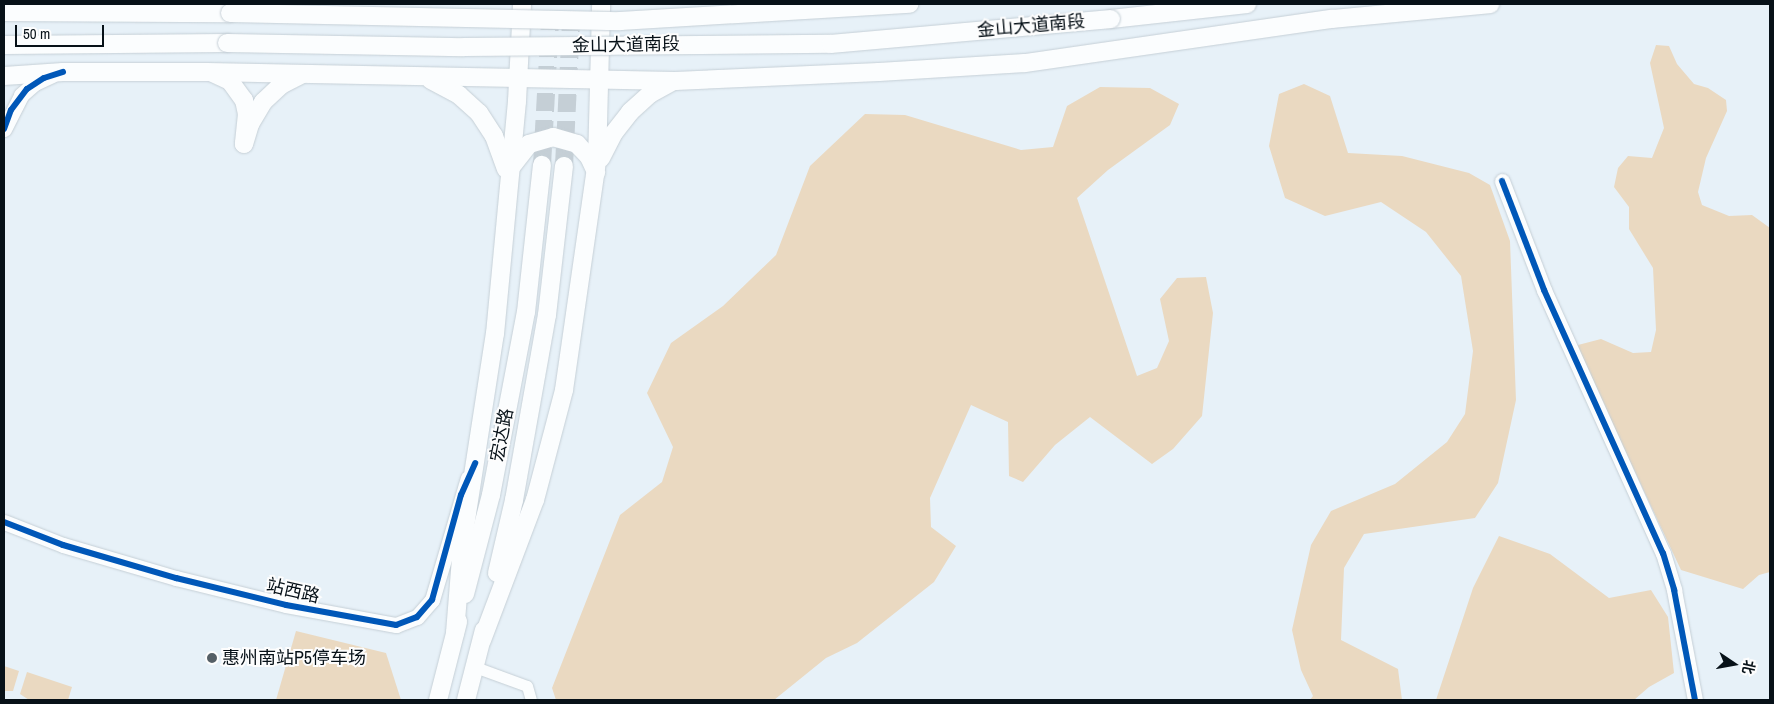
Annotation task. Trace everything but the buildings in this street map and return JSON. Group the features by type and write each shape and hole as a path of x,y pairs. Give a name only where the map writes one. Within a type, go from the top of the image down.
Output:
{"main road":[{"path":"4,12 8,4"},
{"path":"455,633 462,546 495,334 518,78 522,4"},
{"path":"482,640 535,500 564,390 595,180 601,81 601,4"},
{"path":"881,4 905,4"},
{"name":"金山大道南段","path":"4,12 230,13 620,21 905,4"},
{"name":"金山大道南段","path":"4,45 227,43 464,47 831,44 1111,19 1247,4"},
{"path":"1332,19 1397,4"},
{"path":"4,76 64,72 207,72 675,81 1025,63 1332,19 1490,4"},
{"path":"207,72 230,81 244,100 247,114 244,144 250,124 263,102 281,85 304,74"},
{"path":"424,77 454,92 479,113 500,148 509,179"},
{"path":"595,180 600,160 620,123 640,102 675,81"},
{"path":"509,179 517,155 529,144 553,137 570,140 584,150 595,180"},
{"name":"宏达路","path":"438,700 491,495 526,312 542,165"},
{"name":"宏达路","path":"466,700 482,640 514,500 547,315 564,166"}],"street":[{"path":"4,129 11,110 27,89 44,78 64,72"},
{"path":"1502,181 1544,290 1663,553 1674,590 1695,700"},
{"name":"站西路","path":"4,522 63,545 176,578 286,605 396,625 417,618 432,600 461,495 475,463"},
{"path":"475,667 527,686 531,700"}],"shaded area":[{"path":"1656,45 1669,46 1677,64 1694,84 1708,88 1726,100 1727,111 1706,158 1698,192 1702,205 1729,216 1752,215 1770,228 1770,572 1759,575 1743,589 1681,570 1579,353 1578,345 1601,339 1633,353 1651,352 1656,330 1653,268 1629,229 1629,207 1614,187 1618,168 1628,156 1652,158 1664,128 1650,63"},
{"path":"1304,84 1330,96 1348,153 1402,156 1469,173 1490,185 1510,241 1516,400 1498,483 1475,518 1364,534 1344,568 1341,640 1398,669 1402,700 1310,700 1313,696 1301,670 1292,630 1311,545 1331,511 1395,484 1447,442 1465,414 1473,351 1461,276 1426,232 1381,202 1325,216 1285,198 1269,146 1279,94"},
{"path":"1100,87 1150,88 1179,104 1170,125 1108,170 1077,198 1137,376 1157,368 1169,341 1160,299 1177,278 1206,277 1213,313 1202,416 1173,449 1152,464 1090,417 1055,445 1023,482 1009,476 1008,422 971,405 930,498 931,527 956,546 934,582 857,643 826,658 774,700 556,700 552,688 620,515 662,482 673,447 647,393 671,343 723,306 776,255 810,166 865,114 905,115 1021,150 1053,147 1067,106"},
{"path":"1499,536 1550,554 1609,598 1651,590 1668,617 1674,673 1649,687 1634,700 1436,700 1473,588"},
{"path":"296,631 386,653 401,700 276,700"},
{"path":"4,666 19,671 13,691 4,691"},
{"path":"27,672 72,687 68,700 29,700 20,694"}],"tunnel":[{"path":"542,165 551,4"},
{"path":"564,166 572,4"}],"cycle path":[{"path":"4,129 11,110 27,89 44,78 63,72"},
{"path":"1502,181 1544,290 1663,553 1674,590 1695,700"},
{"path":"4,522 63,545 176,578 286,605 396,625 417,617 432,600 461,495 475,463"}],"place":[{"name":"惠州南站P5停车场","path":"212,658"}]}
